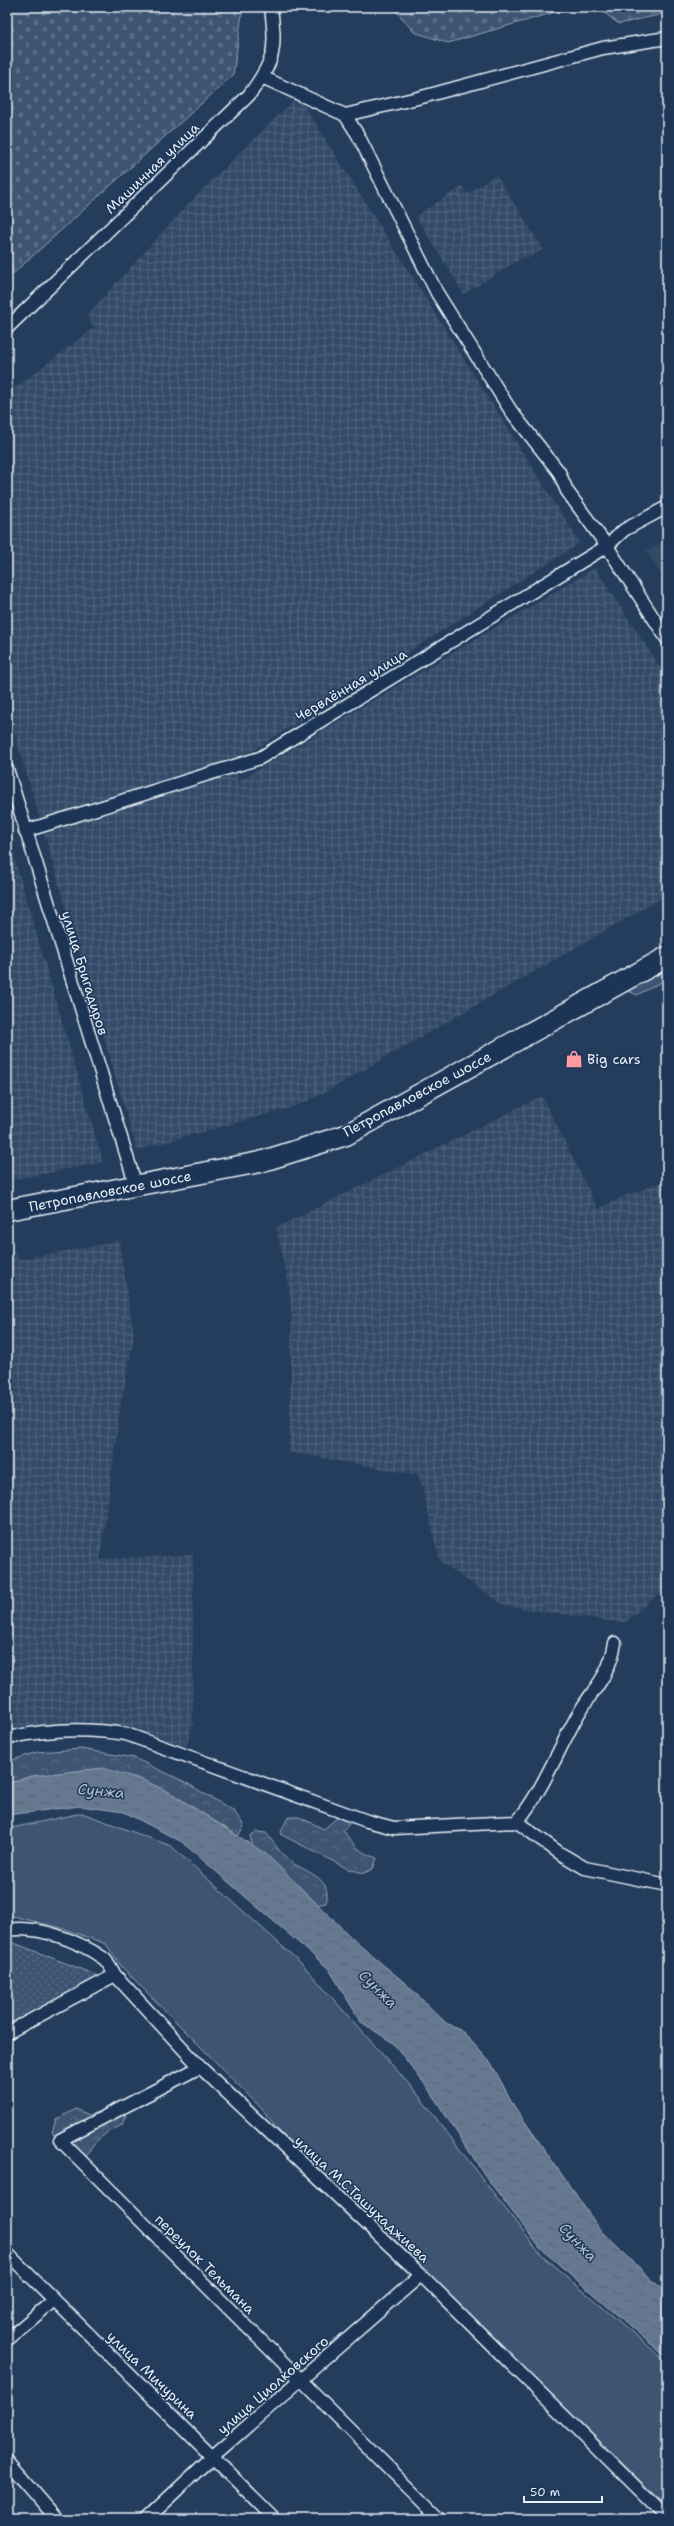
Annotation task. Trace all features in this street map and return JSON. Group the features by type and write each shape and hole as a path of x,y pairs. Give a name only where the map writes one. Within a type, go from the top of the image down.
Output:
{"main road":[{"name":"Петропавловское шоссе","path":"7,1210 260,1162 346,1135 667,957"}],"street":[{"name":"Машинная улица","path":"7,328 249,95 269,66 275,46 271,7"},
{"path":"345,115 422,97 604,48 667,38"},
{"path":"262,77 345,115 358,135 437,293 511,411 559,472 566,491 607,546 667,639"},
{"name":"Червлённая улица","path":"25,831 260,758 607,546 624,530 667,507"},
{"name":"улица Бригадиров","path":"7,769 136,1186"},
{"path":"517,1822 531,1805 580,1712 600,1684 611,1664 615,1643"},
{"path":"7,1738 46,1732 96,1729 126,1734 367,1821 394,1828 517,1822 561,1854 585,1868 667,1886"},
{"name":"улица М.С.Ташухаджиева","path":"7,1930 22,1927 59,1935 104,1958 115,1975 200,2067 421,2275 667,2518"},
{"path":"7,2033 115,1975"},
{"name":"переулок Тельмана","path":"200,2067 60,2140 440,2519"},
{"name":"улица Мичурина","path":"7,2253 213,2456 274,2519"},
{"name":"улица Циолковского","path":"146,2519 213,2456 421,2275"},
{"path":"7,2340 54,2300"},
{"path":"7,2461 57,2519"}],"shaded area":[{"path":"298,96 580,543 238,760 237,782 595,568 667,678 667,895 320,1095 296,1106 137,1150 7,707 7,394 94,328 87,315 192,200"},
{"path":"496,175 543,249 527,259 525,256 464,294 416,216 462,186 467,194"},
{"path":"667,540 667,583 646,551"},
{"path":"7,833 103,1162 7,1181"},
{"path":"542,1096 598,1209 620,1198 667,1180 667,1587 624,1623 505,1606 440,1562 419,1475 289,1452 292,1315 287,1276 276,1228"},
{"path":"119,1241 134,1336 120,1409 100,1559 193,1555 193,1723 186,1748 103,1724 40,1724 7,1730 7,1253 17,1252 18,1260"}],"green space":[{"path":"7,7 243,7 233,75 7,279"},
{"path":"396,7 573,7 448,43 414,32 396,11"},
{"path":"597,7 667,7 667,13 619,24"},
{"path":"667,968 667,979 637,995 624,989"},
{"path":"81,1749 134,1758 183,1781 234,1811 244,1826 238,1836 169,1792 32,1776 7,1784 7,1762 37,1752"},
{"path":"82,1813 171,1846 302,1964 415,2091 541,2255 667,2362 667,2507 431,2276 311,2172 263,2110 121,1966 106,1944 65,1929 13,1916 7,1918 7,1829"},
{"path":"341,1814 351,1822 343,1830 350,1840 361,1851 377,1858 373,1869 364,1873 348,1869 280,1834 288,1817 299,1817 324,1829"},
{"path":"256,1832 266,1833 277,1848 290,1861 322,1881 326,1887 326,1903 315,1905 254,1850 250,1836"},
{"path":"14,1943 106,1979 7,2031 7,1946"},
{"path":"116,2105 127,2111 122,2125 100,2138 92,2146 86,2158 74,2159 52,2132 56,2120 76,2109 89,2115"}],"water":[{"name":"Сунжа","path":"102,1768 143,1780 169,1792 266,1854 357,1943 405,1983 446,2023 460,2029 491,2063 514,2106 601,2231 667,2294 667,2358 540,2248 486,2177 427,2087 393,2043 361,2022 329,1969 182,1842 124,1812 80,1806 7,1815 7,1784 32,1776"}],"place":[{"name":"Big cars","path":"574,1059"}]}
